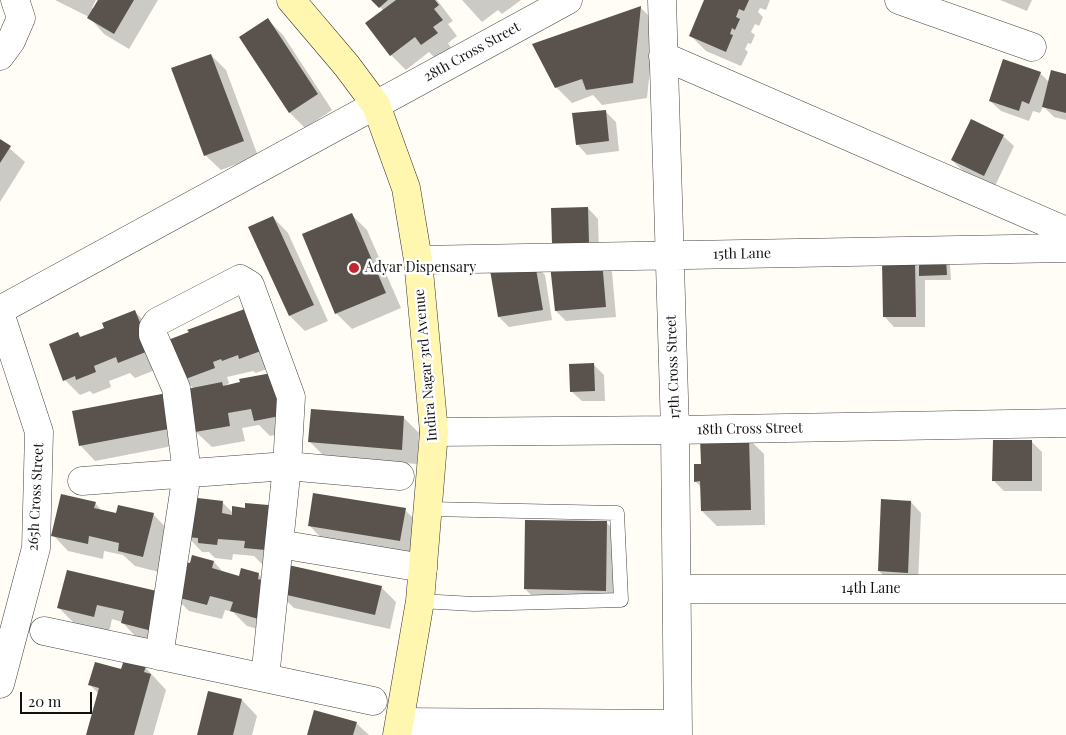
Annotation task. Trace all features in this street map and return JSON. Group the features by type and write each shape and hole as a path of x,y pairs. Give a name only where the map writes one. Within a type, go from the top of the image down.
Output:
{"street":[{"path":"0,56 11,40 20,18 15,0"},
{"name":"Indira Nagar 3rd Avenue","path":"291,0 347,66 376,105 406,188 418,260 434,432 420,601 398,728"},
{"name":"28th Cross Street","path":"0,312 568,0"},
{"name":"17th Cross Street","path":"662,0 675,430 678,730"},
{"path":"899,0 937,6 1032,47"},
{"path":"663,56 1066,231"},
{"name":"15th Lane","path":"418,260 1066,248"},
{"path":"159,656 187,473 176,388 153,335 153,328 157,322 240,280 250,285 291,398 287,466 265,678"},
{"name":"265h Cross Street","path":"0,312 39,432 36,548 0,684"},
{"name":"18th Cross Street","path":"434,432 1066,423"},
{"path":"82,481 287,466 400,476"},
{"path":"279,544 423,568"},
{"name":"14th Lane","path":"677,589 1066,589"},
{"path":"44,631 373,701"},
{"path":"398,728 678,730"}],"lane":[{"path":"420,601 474,604 621,600 617,513 428,509"}],"building":[{"path":"98,0 134,0 114,34 87,18"},
{"path":"371,0 388,0 379,8"},
{"path":"396,0 435,0 439,5 434,9 443,20 433,27 438,33 421,45 415,37 390,56 365,23"},
{"path":"704,0 749,0 744,11 739,9 736,17 740,19 735,30 732,28 730,34 733,35 726,52 689,36"},
{"path":"641,6 633,83 586,90 582,79 555,88 532,44"},
{"path":"268,18 318,94 289,113 239,37"},
{"path":"211,54 244,141 204,156 171,68"},
{"path":"1003,59 1041,72 1029,104 1022,101 1019,111 989,101"},
{"path":"1051,70 1066,74 1066,113 1042,107"},
{"path":"606,110 609,141 576,145 572,113"},
{"path":"971,119 1004,135 984,176 951,160"},
{"path":"0,139 11,146 0,163"},
{"path":"588,207 589,243 552,244 551,208"},
{"path":"352,213 386,293 335,314 302,234"},
{"path":"273,216 314,305 289,316 248,227"},
{"path":"946,258 947,275 919,276 919,259"},
{"path":"602,260 606,307 555,311 550,265"},
{"path":"882,261 915,261 916,317 883,317"},
{"path":"535,263 543,310 498,317 490,270"},
{"path":"253,306 269,348 239,359 238,355 222,361 221,359 213,362 215,368 183,380 168,340 189,332 187,330"},
{"path":"135,310 151,350 118,363 116,357 94,366 96,372 76,380 75,376 63,381 49,344 78,332 80,337 104,328 102,323"},
{"path":"594,363 595,391 570,392 569,364"},
{"path":"277,372 285,415 254,421 251,409 228,413 230,426 195,432 187,389 222,382 223,386 240,382 239,379"},
{"path":"167,393 174,428 79,446 72,411"},
{"path":"311,409 404,416 402,450 308,442"},
{"path":"749,437 751,510 701,511 700,481 694,482 694,464 701,464 700,438"},
{"path":"993,440 1032,440 1032,481 992,481"},
{"path":"313,493 406,508 400,541 308,526"},
{"path":"61,494 96,502 94,508 116,513 118,505 154,513 143,557 118,551 119,543 89,536 88,544 51,536"},
{"path":"189,497 223,501 222,513 232,515 232,506 245,508 245,503 280,506 276,551 244,548 245,541 218,539 217,545 198,543 198,538 185,537"},
{"path":"881,499 911,501 908,573 878,571"},
{"path":"525,520 607,521 606,591 524,589"},
{"path":"192,555 214,561 212,568 239,576 241,568 259,573 258,579 271,583 262,620 230,611 233,602 210,596 207,605 172,596 181,561 190,563"},
{"path":"284,564 382,586 375,615 278,593"},
{"path":"67,570 161,592 152,631 121,623 124,611 97,605 94,617 57,608"},
{"path":"124,660 146,666 144,672 151,674 134,735 86,735 99,688 88,685 95,662 121,669"},
{"path":"208,691 242,699 233,735 197,735"},
{"path":"314,710 357,722 353,735 307,735"}],"place":[{"name":"Adyar Dispensary","path":"354,268"}]}
